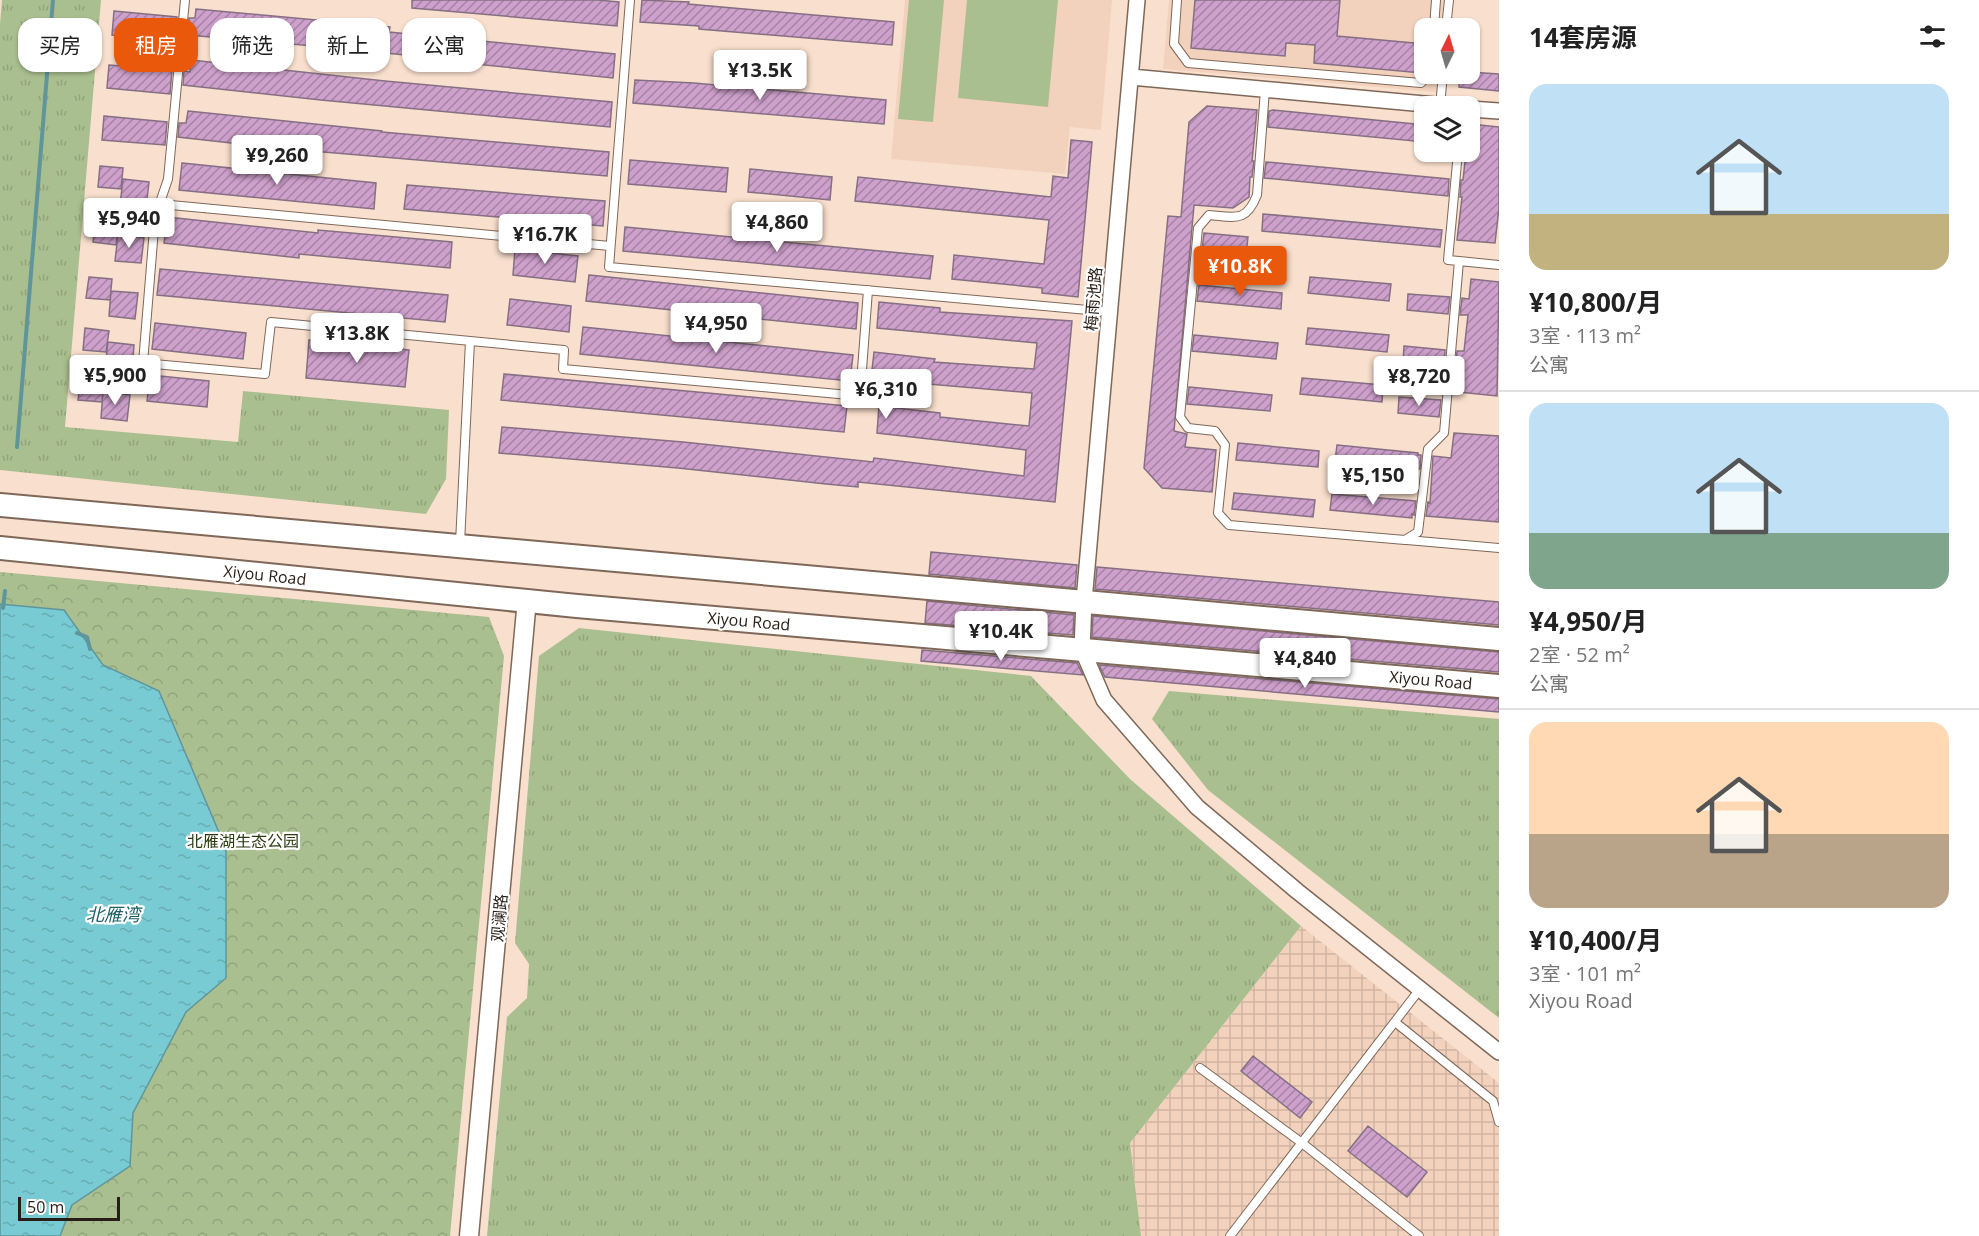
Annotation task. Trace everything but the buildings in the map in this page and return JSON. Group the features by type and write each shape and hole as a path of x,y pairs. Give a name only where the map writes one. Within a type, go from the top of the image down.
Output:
{"main road":[{"path":"0,505 1499,639"},
{"name":"Xiyou Road","path":"0,548 577,606 1499,686"}],"street":[{"name":"梅雨池路","path":"1082,650 1084,601 1137,0"},
{"path":"1131,77 1414,104"},
{"path":"1480,110 1499,111"},
{"name":"观澜路","path":"470,1236 527,600"},
{"path":"1082,650 1104,700 1197,807 1297,891 1499,1052"}],"lane":[{"path":"185,0 168,179 155,217 143,363 265,374 271,322 564,350 563,369 860,396 868,290"},
{"path":"630,0 609,267 1110,312"},
{"path":"1178,0 1174,44 1188,63 1414,82"},
{"path":"1435,18 1436,0"},
{"path":"1447,18 1449,0"},
{"path":"1265,90 1257,195 1251,209 1237,218 1209,215 1198,228 1180,417 1188,428 1215,431 1225,445 1218,513 1229,525 1499,548"},
{"path":"1457,162 1448,260 1499,265"},
{"path":"160,204 610,246"},
{"path":"1405,540 1418,532 1428,449 1444,433 1459,261"},
{"path":"459,546 470,341"},
{"path":"1230,1236 1420,989"},
{"path":"1395,1022 1493,1101 1499,1122"},
{"path":"1200,1068 1302,1143 1419,1236"}],"shaded area":[{"path":"905,0 1112,0 1101,130 1070,127 1065,174 891,159"},
{"path":"1169,0 1444,0 1442,18 1414,18 1414,84 1437,84 1436,92 1163,69"},
{"path":"1301,926 1499,1083 1499,1236 1141,1236 1130,1143"}],"green space":[{"path":"2,0 101,0 99,18 18,18 18,72 95,72 65,427 238,442 243,391 449,410 446,479 426,514 0,470 0,24"},
{"path":"909,0 944,0 933,122 898,119"},
{"path":"967,0 1058,0 1048,107 958,98"},
{"name":"北雁湖生态公园","path":"0,572 489,617 504,656 450,1236 0,1236"},
{"path":"579,628 1031,676 1130,779 1301,926 1130,1143 1141,1236 487,1236 507,1017 527,998 529,964 515,943 539,656"},
{"path":"1169,691 1499,719 1499,1018 1208,790 1152,719"}],"water":[{"name":"北雁湾","path":"0,604 64,610 103,665 159,691 226,849 226,978 186,1012 133,1113 130,1166 72,1205 60,1236 0,1236"}],"waterway":[{"path":"17,447 53,0"},
{"path":"3,608 5,591"},
{"path":"77,633 87,637 90,649"}]}
